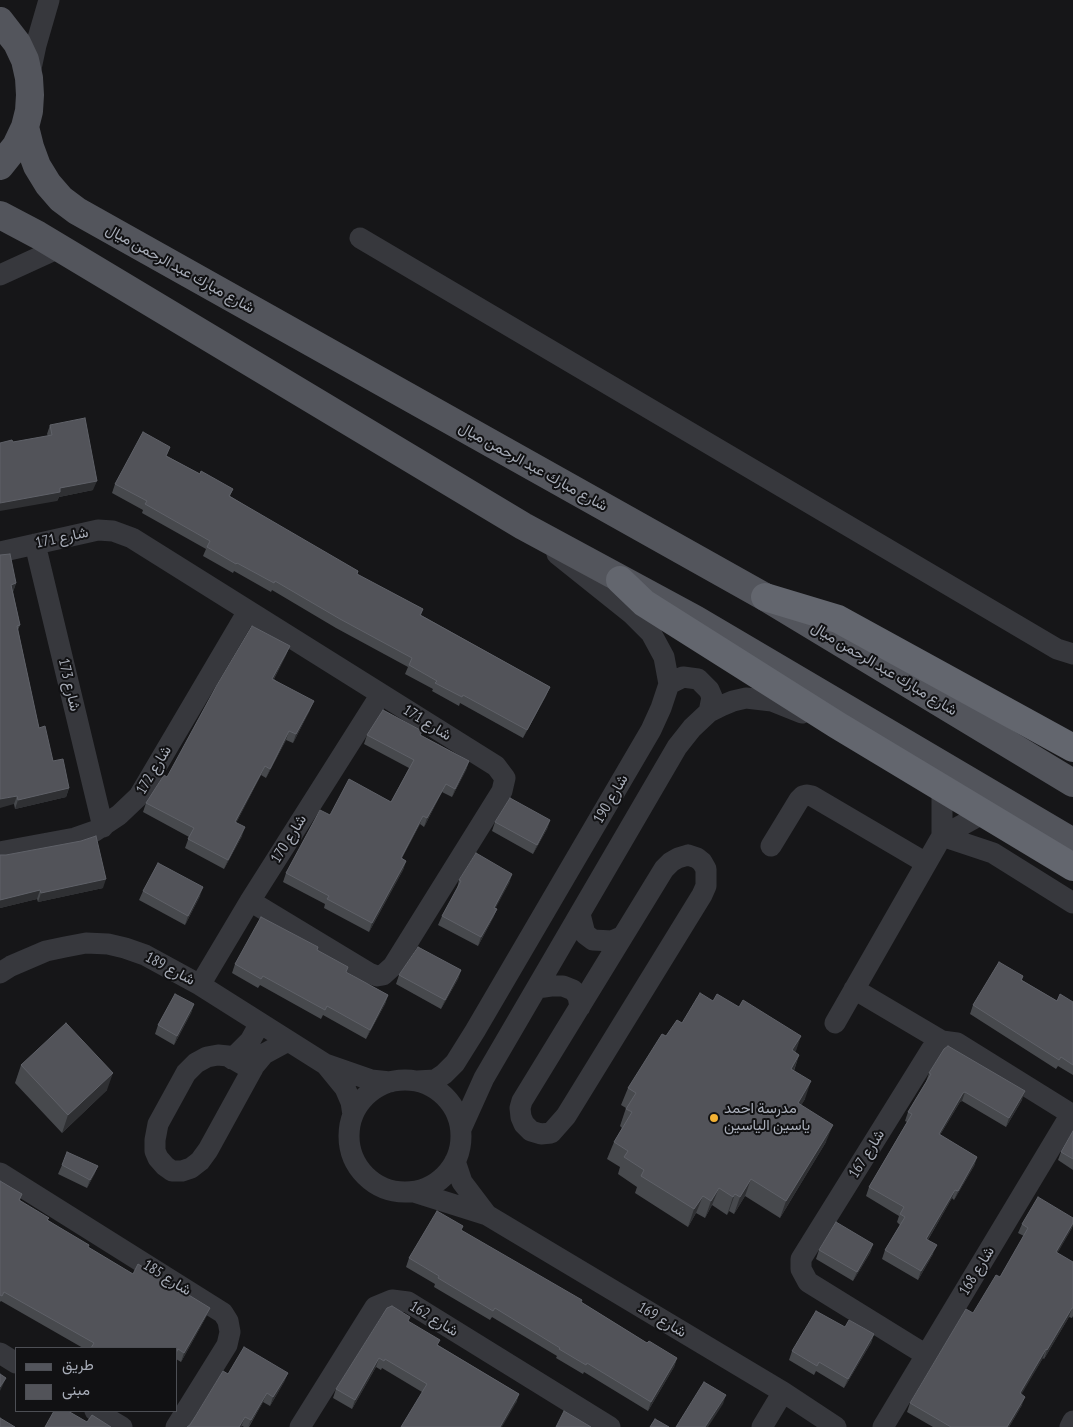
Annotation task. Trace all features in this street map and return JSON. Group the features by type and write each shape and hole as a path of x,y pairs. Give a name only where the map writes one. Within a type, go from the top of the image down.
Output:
{"highway":[{"path":"620,580 644,603 837,725 1073,867"},
{"path":"765,597 838,619 1073,748"}],"main road":[{"path":"0,21 17,43 25,60 29,78 29,111 25,127 16,146 0,166"},
{"name":"شارع مبارك عبد الرحمن ميال","path":"25,127 37,166 48,184 77,211 765,597 1073,783"},
{"path":"0,215 522,526 695,619 1073,842"}],"street":[{"path":"29,78 49,0"},
{"path":"360,238 1056,649 1073,654"},
{"path":"0,275 58,248"},
{"path":"522,526 642,623 658,645 667,670 669,684 682,677 690,676 704,683 712,697 710,712"},
{"name":"شارع 171","path":"0,552 98,530 114,531 132,538 496,766 505,778 502,791 393,966 383,975 377,976 369,972 250,901"},
{"name":"شارع 173","path":"35,544 103,828"},
{"name":"شارع 172","path":"0,852 75,838 103,828 139,796 248,611"},
{"name":"شارع 190","path":"417,1081 435,1080 444,1074 454,1063 475,1031 651,730 669,684"},
{"name":"شارع 170","path":"200,985 250,901 381,694"},
{"name":"شارع 190","path":"460,1129 484,1078 677,748 692,728 710,712 733,701 746,698 772,701 837,725"},
{"path":"942,788 942,836"},
{"path":"771,846 799,800 803,796 812,796 926,863"},
{"path":"835,1023 942,836 984,813"},
{"path":"942,836 992,853 1073,903"},
{"path":"688,855 702,862 706,869 707,878 702,895 566,1116 558,1127 551,1132 541,1134 531,1131 524,1124 521,1117 520,1108 522,1101 580,1007 664,869 670,862 688,855"},
{"path":"580,914 585,934 593,940 612,941 623,936"},
{"name":"شارع 189","path":"0,973 11,966 46,951 86,944 108,944 145,955 200,985 326,1064 371,1080 390,1082"},
{"path":"537,988 563,986 573,990 578,996 580,1007"},
{"path":"854,989 942,1041 957,1043 1072,1114"},
{"path":"232,1059 250,1041 260,1023"},
{"path":"252,1070 232,1059 218,1055 207,1057 196,1063 186,1073 158,1124 154,1140 158,1158 172,1171 182,1171 191,1168 200,1161 252,1070 264,1054 288,1041"},
{"name":"شارع 167","path":"926,1355 808,1282 801,1269 801,1259 931,1050 942,1041"},
{"name":"شارع 189","path":"326,1064 345,1088 351,1102 353,1115"},
{"path":"417,1081 433,1087 446,1098 456,1112 460,1129 460,1145 455,1161 445,1176 430,1186 414,1192 397,1192 381,1187 367,1177 356,1164 350,1149 349,1132 353,1115 362,1100 374,1088 390,1082 417,1081"},
{"name":"شارع 168","path":"883,1427 1072,1114"},
{"name":"شارع 169","path":"455,1161 462,1182 487,1215"},
{"name":"شارع 185","path":"0,1173 223,1313 228,1321 230,1332 227,1345 176,1427"},
{"name":"شارع 169","path":"414,1192 487,1215 783,1392 836,1427"},
{"name":"شارع 162","path":"305,1425 375,1307 392,1300 408,1302 610,1427"},
{"path":"0,1353 15,1362"},
{"path":"762,1427 783,1392"},
{"path":"98,1412 122,1427"},
{"path":"1070,1427 1073,1422"}],"building":[{"path":"85,418 97,481 60,488 60,492 0,503 0,443 52,435 50,425"},
{"path":"143,432 170,447 166,456 200,474 201,471 233,489 229,496 358,571 357,574 423,609 420,615 550,687 527,730 463,695 462,697 435,683 437,681 409,665 412,658 275,581 274,583 207,547 210,541 145,504 147,501 115,484"},
{"path":"10,554 16,583 11,585 20,625 17,626 39,728 45,726 53,761 63,759 69,788 18,800 17,796 0,799 0,555"},
{"path":"252,626 290,646 272,679 314,701 296,734 289,731 270,769 265,766 235,822 245,827 228,860 188,839 194,828 146,803 164,775 167,777 217,685"},
{"path":"383,710 422,731 420,735 469,761 455,789 446,784 427,818 423,816 401,858 406,861 372,923 327,899 329,896 286,873 320,810 330,815 349,779 391,802 414,760 367,735"},
{"path":"510,798 550,820 537,845 495,822"},
{"path":"96,836 106,879 41,893 40,890 0,900 0,855 81,841"},
{"path":"476,853 512,874 494,908 497,909 481,937 442,916 461,881 459,880"},
{"path":"158,863 203,887 188,916 143,891"},
{"path":"261,917 318,947 317,950 348,967 346,972 388,995 370,1030 327,1006 325,1010 263,976 261,979 235,964"},
{"path":"418,947 461,970 445,1000 399,975"},
{"path":"999,962 1023,976 1021,980 1057,1001 1060,994 1073,1002 1073,1065 1061,1057 1059,1060 973,1005"},
{"name":"مدرسة احمد ياسين الياسين","path":"700,993 713,1001 717,994 739,1007 743,1000 801,1036 792,1050 799,1055 791,1069 811,1081 798,1103 833,1125 786,1201 751,1179 740,1197 735,1194 733,1197 719,1188 711,1201 703,1196 694,1209 641,1176 644,1170 624,1157 628,1151 614,1142 632,1112 626,1109 636,1093 628,1088 662,1034 666,1036 677,1020 682,1023"},
{"path":"175,994 194,1004 177,1036 158,1025"},
{"path":"66,1023 113,1073 68,1115 21,1065"},
{"path":"948,1046 1025,1091 1009,1118 965,1092 963,1093 939,1134 977,1157 958,1191 955,1190 926,1239 937,1245 921,1271 885,1250 905,1217 900,1214 904,1207 869,1187 912,1114 908,1112 931,1074 929,1073 944,1049"},
{"path":"1073,1131 1073,1159 1061,1152"},
{"path":"67,1152 98,1166 90,1180 62,1165"},
{"path":"0,1181 22,1194 19,1200 49,1218 47,1220 89,1245 88,1247 133,1274 138,1264 210,1308 184,1353 178,1347 92,1347 94,1343 4,1292 2,1296 0,1295"},
{"path":"1038,1197 1073,1218 1073,1223 1056,1252 1073,1262 1073,1308 1020,1393 1025,1397 1007,1427 951,1427 910,1403 966,1309 973,1313 996,1275 1000,1277 1028,1228 1022,1224"},
{"path":"437,1211 463,1226 461,1230 582,1300 581,1302 647,1343 649,1341 677,1358 651,1402 587,1363 586,1365 559,1349 495,1308 493,1311 409,1258"},
{"path":"836,1222 873,1244 857,1272 819,1250"},
{"path":"392,1306 410,1317 408,1321 440,1340 437,1345 519,1394 500,1427 401,1427 427,1384 385,1359 384,1361 379,1358 355,1400 336,1389 387,1308"},
{"path":"816,1311 845,1327 849,1320 874,1334 848,1379 819,1362 817,1366 792,1351"},
{"path":"244,1347 288,1373 273,1397 267,1393 251,1420 245,1417 239,1427 187,1427 223,1371 228,1374"},
{"path":"0,1374 6,1378 0,1387"},
{"path":"704,1382 726,1395 705,1427 676,1427"},
{"path":"564,1411 591,1427 556,1427"},
{"path":"53,1412 70,1412 87,1422 92,1415 111,1427 45,1427"},
{"path":"0,1418 15,1427 0,1427"},
{"path":"655,1419 669,1427 650,1427"}],"place":[{"name":"مدرسة احمد ياسين الياسين","path":"714,1118"}]}
